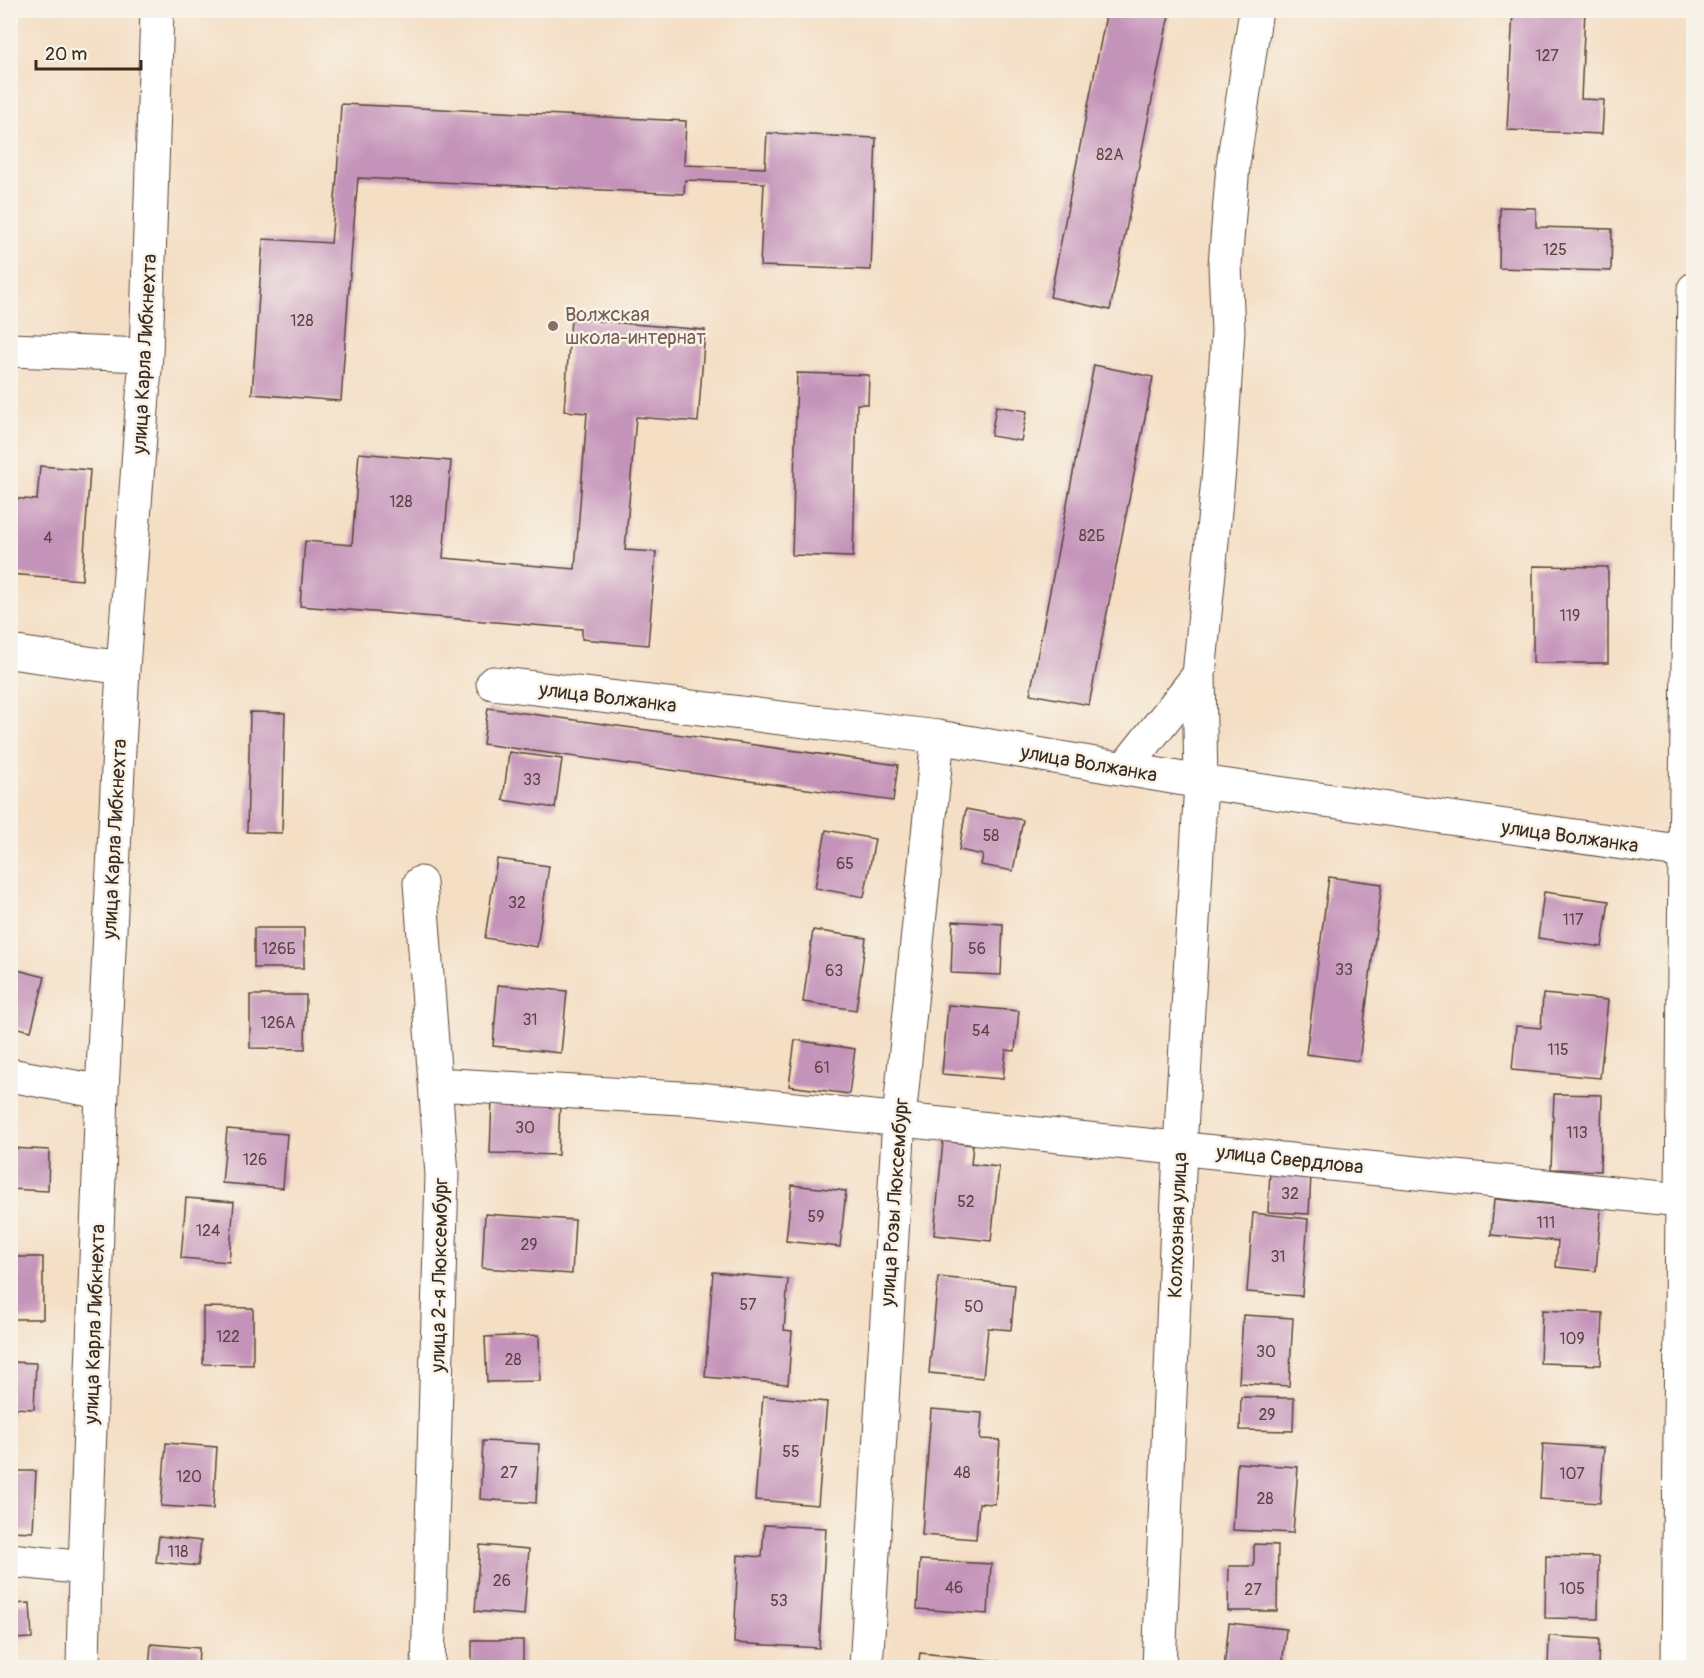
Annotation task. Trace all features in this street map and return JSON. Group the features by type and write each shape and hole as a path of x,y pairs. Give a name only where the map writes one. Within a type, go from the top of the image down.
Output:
{"street":[{"name":"улица Карла Либкнехта","path":"83,1668 102,1092 123,668 146,355 157,10"},
{"name":"Колхозная улица","path":"1158,1668 1180,1148 1201,782 1199,675 1221,447 1228,330 1225,265 1233,165 1256,10"},
{"path":"1678,1668 1685,852 1694,289"},
{"path":"10,350 146,355"},
{"path":"10,652 123,668"},
{"path":"1125,768 1199,675"},
{"name":"улица Волжанка","path":"493,683 938,737 1201,782 1685,852"},
{"name":"улица Розы Люксембург","path":"866,1668 899,1119 938,737"},
{"name":"улица 2-я Люксембург","path":"420,883 442,1175 428,1668"},
{"path":"10,1075 102,1092"},
{"name":"улица Свердлова","path":"435,1084 698,1099 1681,1200"},
{"path":"10,1560 85,1569"}],"building":[{"path":"1107,10 1170,10 1110,310 1050,297"},
{"path":"1513,10 1585,10 1581,99 1604,100 1602,134 1507,130"},
{"path":"341,104 686,121 684,165 765,168 767,133 876,138 871,270 760,266 764,183 685,180 684,194 358,178 341,401 252,394 263,239 331,243"},
{"path":"1500,207 1536,208 1536,227 1612,229 1611,271 1499,268"},
{"path":"571,319 705,330 698,422 636,417 625,550 656,552 648,645 582,639 582,629 300,606 305,541 352,545 359,453 451,461 443,558 575,569 587,413 564,411"},
{"path":"1094,365 1153,377 1089,705 1030,694"},
{"path":"797,373 869,375 868,404 857,404 853,557 792,555"},
{"path":"996,406 1027,411 1021,441 991,436"},
{"path":"40,466 90,470 82,580 10,574 10,498 37,500"},
{"path":"1533,566 1608,567 1608,663 1533,663"},
{"path":"488,708 898,765 893,801 483,744"},
{"path":"250,712 285,713 282,833 247,832"},
{"path":"509,752 562,759 555,808 503,800"},
{"path":"966,809 1023,820 1013,871 981,865 983,855 959,850"},
{"path":"826,830 875,839 864,897 815,888"},
{"path":"497,859 549,866 537,947 485,938"},
{"path":"1329,877 1382,884 1359,1061 1306,1054"},
{"path":"1544,892 1609,901 1602,947 1538,938"},
{"path":"953,921 1003,924 1001,975 951,973"},
{"path":"254,928 304,928 304,968 254,968"},
{"path":"813,930 866,938 856,1010 803,1002"},
{"path":"10,968 45,977 31,1031 10,1026"},
{"path":"498,985 567,991 561,1053 493,1046"},
{"path":"1543,994 1608,1000 1600,1078 1512,1070 1516,1026 1541,1028"},
{"path":"250,995 306,995 305,1049 250,1048"},
{"path":"948,1005 1019,1011 1015,1051 1006,1050 1003,1079 942,1074"},
{"path":"795,1040 855,1049 849,1094 789,1086"},
{"path":"1554,1094 1602,1095 1600,1171 1551,1169"},
{"path":"492,1099 560,1101 558,1155 490,1153"},
{"path":"227,1129 287,1134 283,1188 222,1183"},
{"path":"943,1141 973,1145 971,1164 999,1167 991,1241 934,1235"},
{"path":"10,1148 49,1150 48,1191 10,1189"},
{"path":"1270,1171 1311,1174 1309,1214 1268,1212"},
{"path":"792,1185 846,1191 840,1247 786,1241"},
{"path":"186,1198 234,1202 229,1262 181,1258"},
{"path":"1494,1199 1601,1209 1596,1271 1556,1267 1558,1241 1491,1235"},
{"path":"1253,1213 1308,1219 1302,1296 1247,1292"},
{"path":"485,1214 575,1220 572,1274 482,1268"},
{"path":"10,1257 43,1257 43,1319 10,1319"},
{"path":"713,1272 788,1279 784,1330 792,1331 788,1384 705,1377"},
{"path":"938,1277 1015,1285 1011,1330 988,1328 983,1378 929,1373"},
{"path":"203,1307 253,1308 253,1365 203,1364"},
{"path":"1542,1310 1603,1313 1601,1365 1540,1363"},
{"path":"1243,1315 1293,1318 1289,1386 1239,1383"},
{"path":"539,1335 540,1381 487,1382 485,1337"},
{"path":"10,1362 36,1363 34,1409 13,1408 12,1416 10,1416"},
{"path":"763,1396 827,1402 818,1505 755,1500"},
{"path":"1241,1397 1294,1398 1293,1431 1240,1430"},
{"path":"931,1409 982,1413 980,1439 1000,1440 995,1504 979,1503 976,1539 922,1535"},
{"path":"483,1441 539,1444 536,1503 480,1499"},
{"path":"166,1443 217,1447 213,1509 161,1506"},
{"path":"1543,1444 1604,1448 1600,1503 1540,1499"},
{"path":"1237,1463 1298,1467 1293,1533 1233,1530"},
{"path":"10,1471 36,1471 33,1532 10,1531"},
{"path":"764,1525 826,1528 819,1648 734,1643 738,1555 762,1557"},
{"path":"159,1536 201,1541 198,1566 156,1562"},
{"path":"1254,1544 1278,1545 1277,1611 1228,1611 1229,1566 1254,1566"},
{"path":"480,1545 529,1549 524,1615 475,1611"},
{"path":"1546,1556 1599,1557 1598,1619 1545,1618"},
{"path":"920,1560 991,1564 988,1614 917,1609"},
{"path":"30,1603 32,1638 10,1639 10,1604"},
{"path":"1229,1623 1286,1629 1282,1668 1224,1668"},
{"path":"1549,1636 1599,1639 1598,1668 1548,1668"},
{"path":"472,1640 523,1640 523,1668 472,1668"},
{"path":"151,1644 199,1648 198,1668 149,1668"},
{"path":"920,1653 999,1661 998,1668 918,1668"},
{"path":"764,1661 814,1664 814,1668 764,1668"}],"place":[{"name":"Волжская школа-интернат","path":"553,326"}]}
